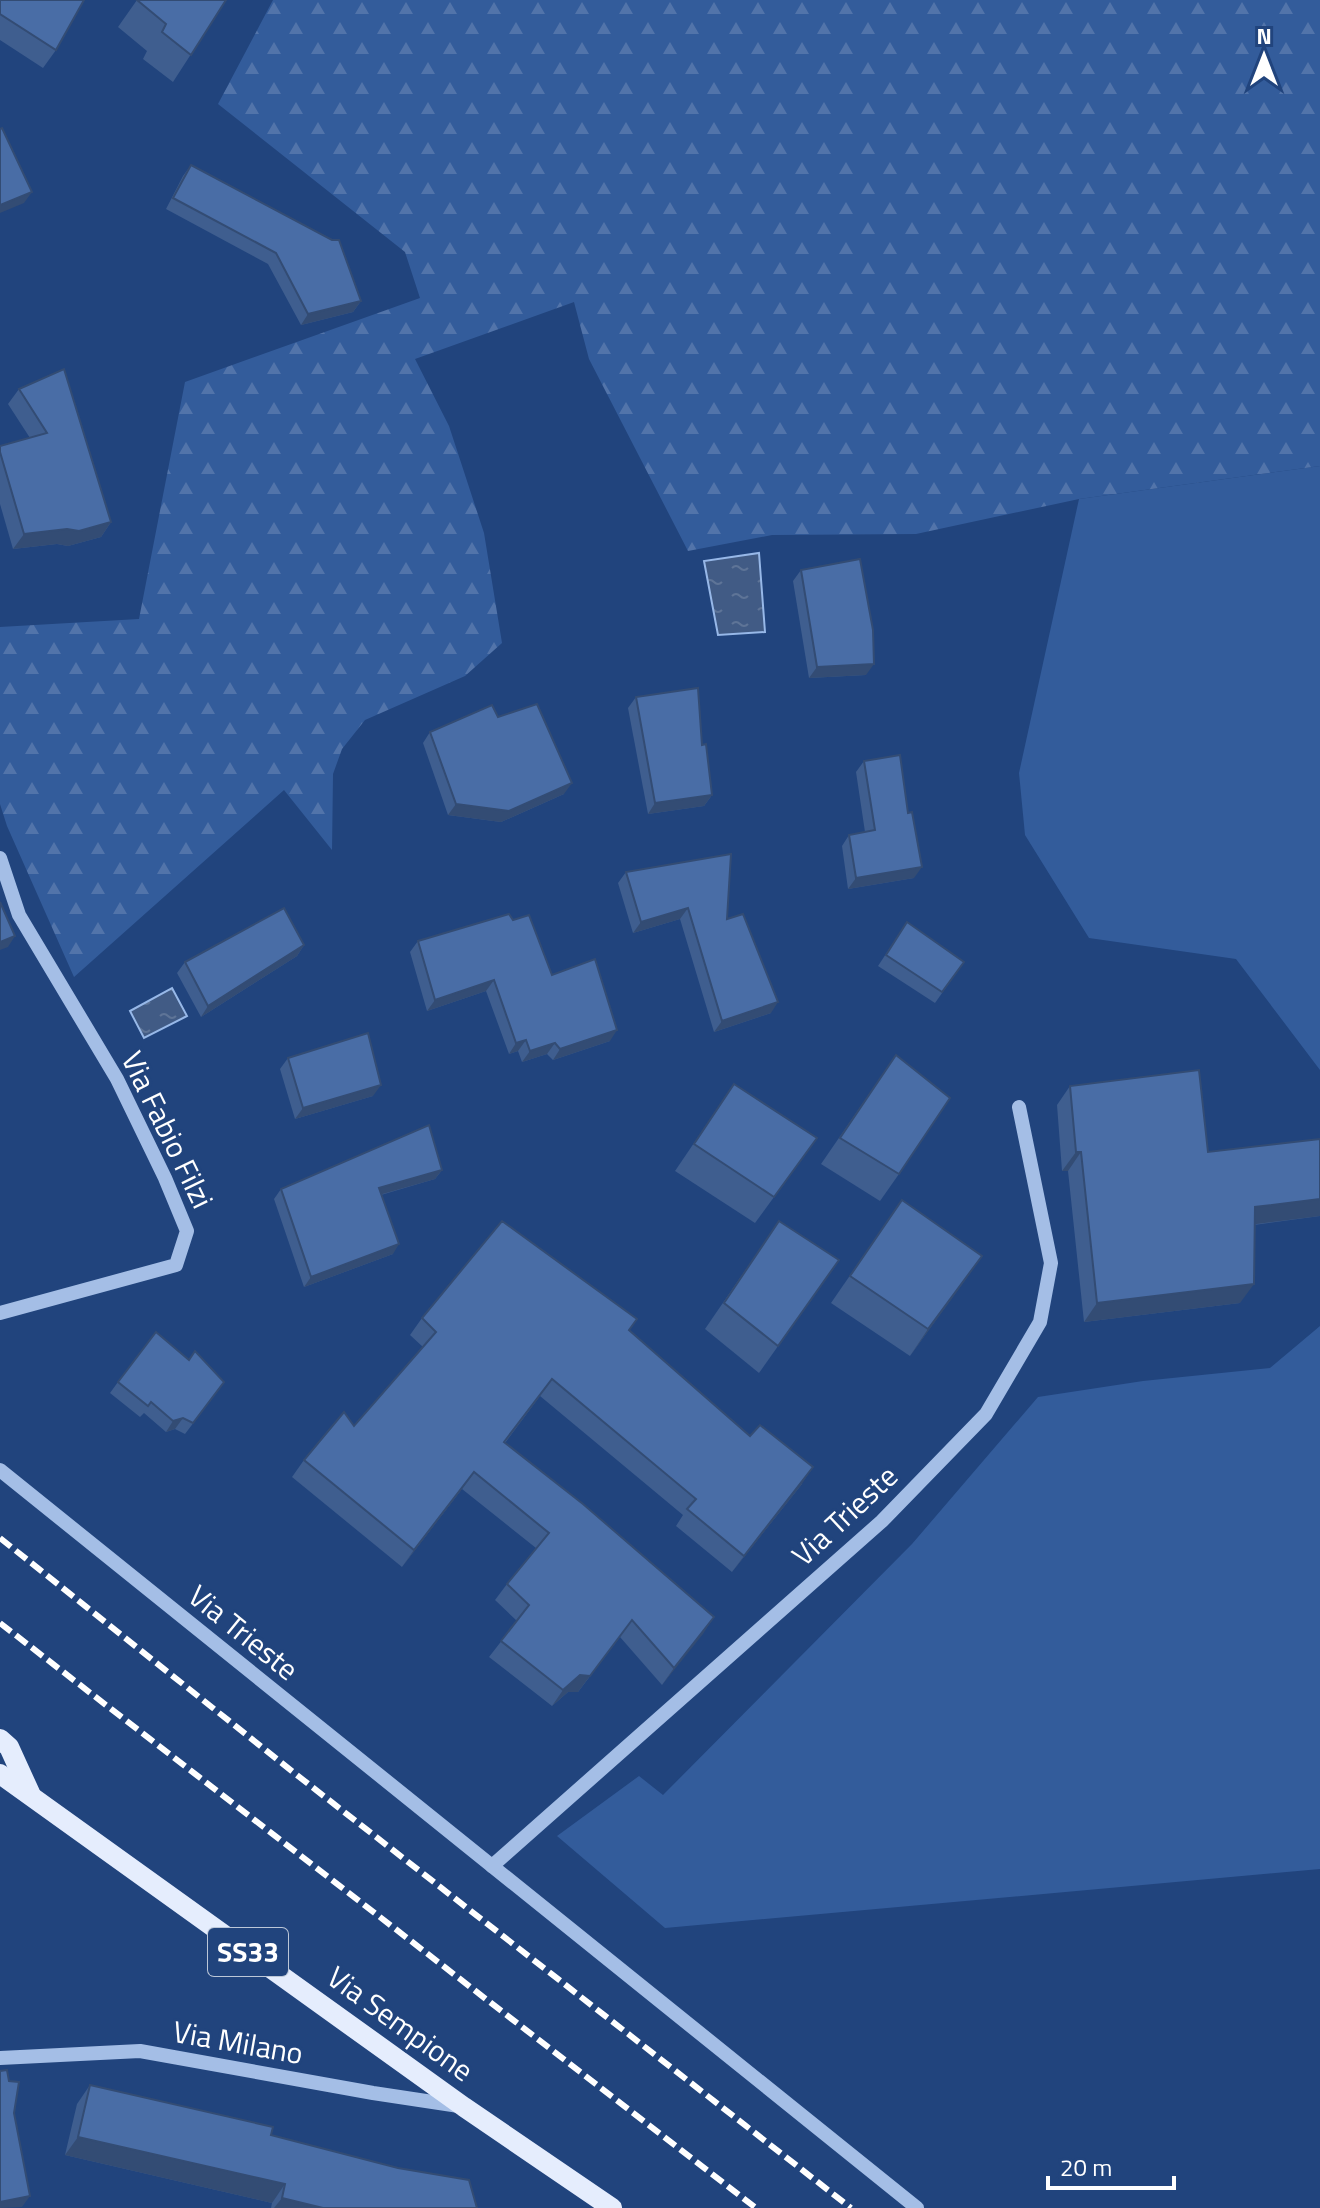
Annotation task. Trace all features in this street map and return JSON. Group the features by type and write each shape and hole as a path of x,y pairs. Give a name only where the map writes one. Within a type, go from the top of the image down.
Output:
{"main road":[{"path":"0,1739 9,1747 31,1797"},
{"name":"Via Sempione","path":"0,1774 464,2107 612,2208"}],"street":[{"name":"Via Fabio Filzi","path":"0,858 19,915 117,1079 187,1231 176,1265 0,1313"},
{"name":"Via Trieste","path":"492,1866 882,1521 986,1414 1040,1322 1051,1263 1019,1107"},
{"name":"Via Trieste","path":"0,1470 917,2208"},
{"name":"Via Milano","path":"0,2058 140,2051 464,2107"}],"green space":[{"path":"273,0 1320,0 1320,466 1079,499 916,534 772,535 688,551 589,359 574,302 415,359 449,426 484,533 502,643 465,676 365,720 342,749 333,774 332,850 284,790 74,977 0,804 0,627 139,619 185,382 420,298 405,252 218,104"},
{"path":"1320,466 1320,1070 1236,959 1089,938 1025,835 1019,773 1079,499"},
{"path":"1320,1326 1320,1869 665,1928 557,1836 639,1776 663,1795 912,1544 1038,1397 1143,1381 1270,1368"}],"water":[{"path":"759,553 765,632 718,635 704,561"},
{"path":"172,988 187,1016 144,1038 130,1011"}],"building":[{"path":"0,0 84,0 56,50 0,14"},
{"path":"137,0 226,0 191,55 162,32 166,24"},
{"path":"0,129 32,192 0,205"},
{"path":"191,165 332,240 339,240 361,301 308,314 276,253 173,198"},
{"path":"64,369 111,522 79,531 67,529 24,534 0,446 47,433 19,389"},
{"path":"860,559 873,630 874,664 817,667 801,570"},
{"path":"698,688 702,745 706,744 712,795 655,803 636,697"},
{"path":"537,704 572,783 509,811 456,804 430,732 492,705 498,717"},
{"path":"900,755 908,813 912,812 922,867 856,878 849,835 875,830 864,761"},
{"path":"731,854 727,919 743,914 778,1002 722,1021 688,908 641,922 626,872"},
{"path":"0,902 15,936 0,942"},
{"path":"284,908 304,945 208,1006 185,962"},
{"path":"509,914 513,920 529,915 552,975 595,959 617,1030 560,1049 555,1043 530,1051 526,1040 516,1043 494,980 435,1000 418,941"},
{"path":"907,922 964,962 942,992 886,955"},
{"path":"368,1033 381,1085 303,1108 288,1058"},
{"path":"896,1055 950,1098 899,1174 840,1138"},
{"path":"1199,1070 1208,1152 1320,1139 1320,1199 1255,1207 1254,1284 1097,1303 1081,1152 1076,1152 1070,1086"},
{"path":"734,1084 817,1138 774,1197 694,1144"},
{"path":"429,1125 442,1170 379,1188 399,1244 311,1277 281,1189"},
{"path":"902,1200 982,1256 928,1329 850,1276"},
{"path":"502,1221 637,1319 629,1330 750,1436 760,1425 813,1467 744,1556 687,1509 696,1499 552,1379 504,1442 583,1504 714,1617 674,1668 632,1620 590,1676 580,1675 563,1690 501,1641 529,1605 507,1584 549,1533 474,1472 414,1550 304,1460 344,1412 354,1426 436,1332 422,1318"},
{"path":"779,1221 839,1260 778,1346 724,1303"},
{"path":"156,1332 189,1360 195,1351 224,1382 193,1423 183,1418 173,1421 151,1402 148,1406 118,1382"},
{"path":"7,2070 9,2081 19,2082 14,2113 30,2196 0,2202 0,2071"},
{"path":"90,2085 273,2127 271,2135 398,2168 469,2180 477,2208 323,2208 282,2198 285,2184 78,2137"}],"railway":[{"path":"0,1538 293,1772 851,2208"},
{"path":"0,1623 756,2208"}]}
